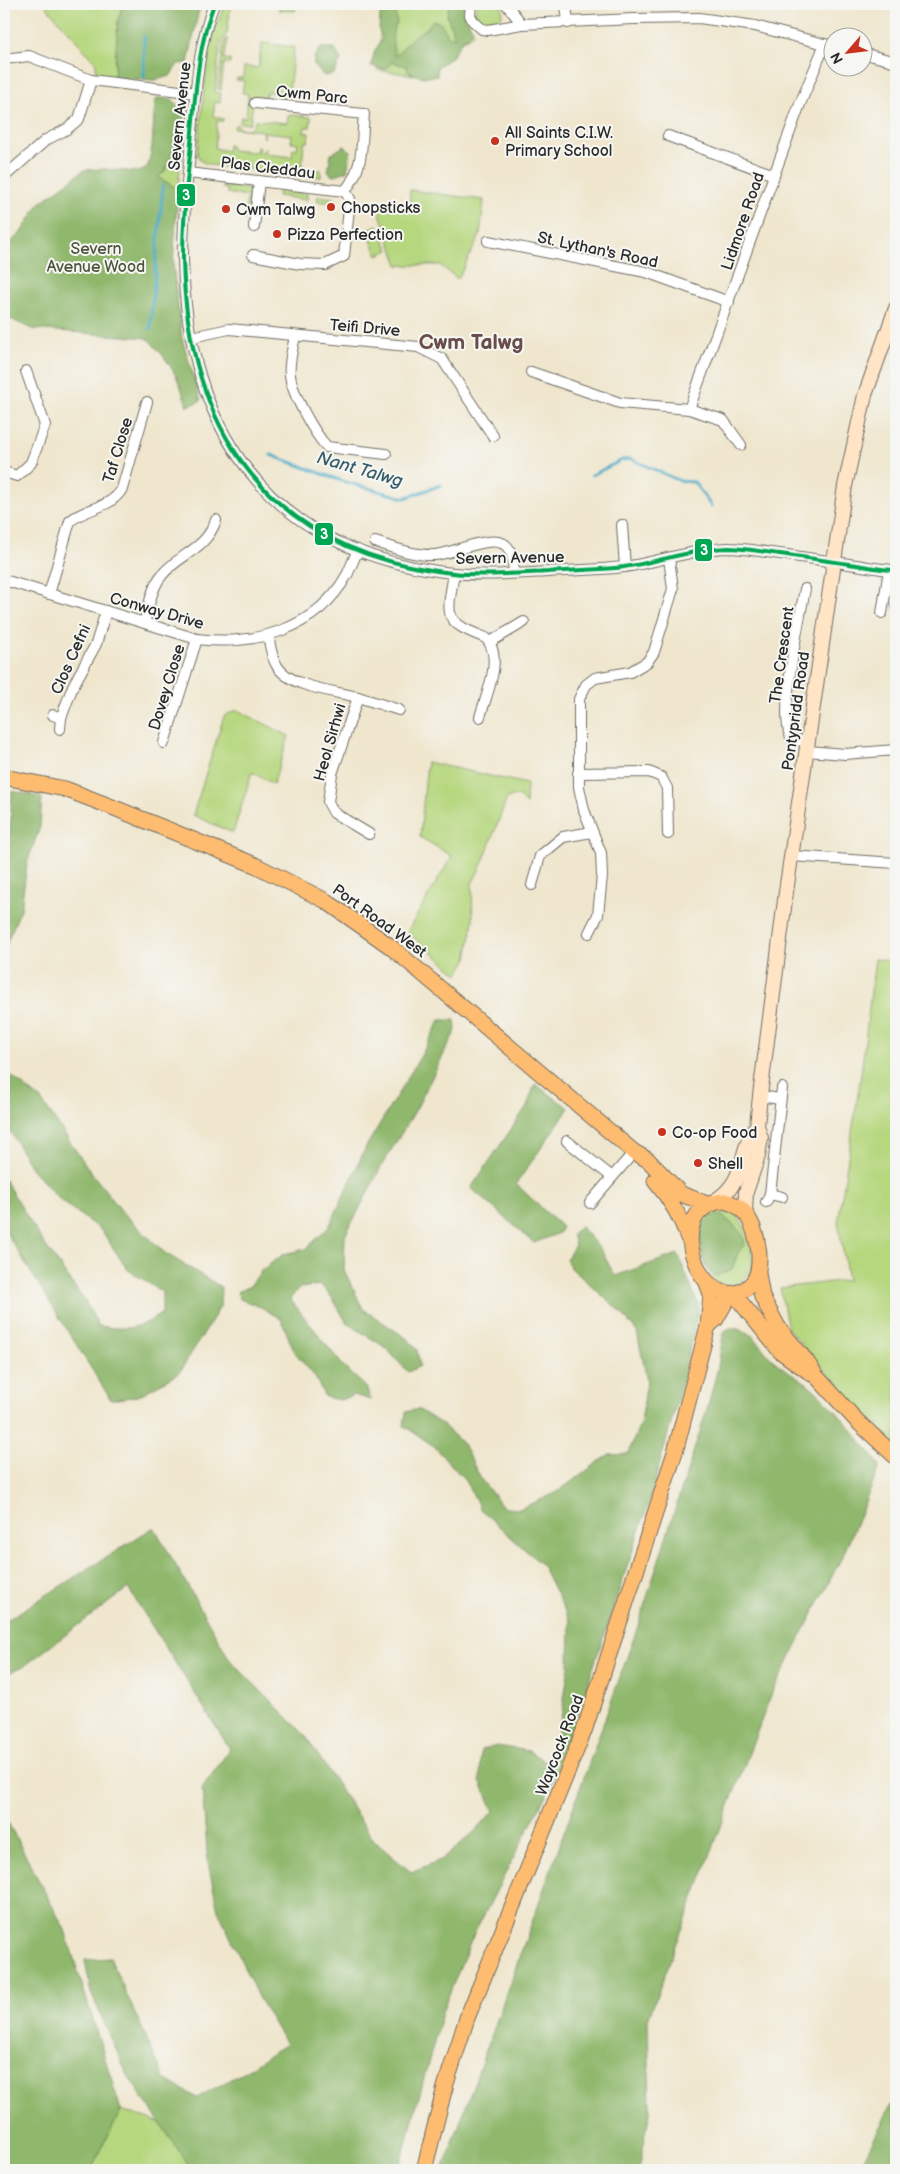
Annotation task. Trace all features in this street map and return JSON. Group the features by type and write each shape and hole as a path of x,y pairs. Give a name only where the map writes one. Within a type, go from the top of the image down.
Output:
{"main road":[{"name":"Pontypridd Road","path":"745,1212 746,1192 758,1156 761,1138 757,1126 760,1096 792,856 852,450 865,395 896,308"},
{"name":"Port Road West","path":"4,777 48,785 98,801 255,864 326,901 391,947 634,1152 648,1160 681,1194 710,1203"},
{"name":"Pontypridd Road","path":"710,1203 729,1191 736,1181 749,1136 757,1126"},
{"name":"Port Road West","path":"634,1152 642,1166 672,1203 682,1220 692,1248"},
{"path":"758,1273 749,1287 732,1294 721,1292 707,1283 697,1266 692,1248 692,1224 697,1213 710,1203 725,1201 734,1204 745,1212 756,1238 760,1257 758,1273 762,1297 773,1320 816,1376 857,1420 896,1457"},
{"name":"Waycock Road","path":"424,2170 445,2087 467,2018 593,1708 675,1452 708,1326 711,1300 707,1283"},
{"path":"732,1294 788,1359 816,1376"},
{"name":"Waycock Road","path":"708,1326 716,1319 732,1294"}],"street":[{"name":"Severn Avenue","path":"214,4 201,52 184,218 183,259 192,337 212,408 232,449 250,475 289,512 321,532 358,550 414,567 454,573 514,573 625,567 712,549 731,548 893,570"},
{"path":"472,4 470,15 473,21 482,29 488,30 522,24 634,18 699,18 754,26 822,43"},
{"path":"506,4 522,24"},
{"path":"566,4 568,22"},
{"path":"4,59 29,56 91,80 196,94"},
{"path":"872,56 896,62"},
{"name":"Lidmore Road","path":"689,408 800,104 822,59"},
{"path":"4,177 46,140 68,129 79,119 91,80"},
{"name":"Cwm Parc","path":"255,103 364,114 359,167 355,179 345,191"},
{"path":"668,136 774,174"},
{"name":"Plas Cleddau","path":"188,173 345,191"},
{"path":"254,227 259,181"},
{"path":"252,255 300,264 325,265 344,256 350,200 345,191"},
{"name":"St. Lythan's Road","path":"488,241 646,272 729,302"},
{"name":"Teifi Drive","path":"192,337 229,328 418,347 442,359 493,436"},
{"path":"295,336 289,373 292,386 317,437 327,447 386,454"},
{"path":"4,472 17,476 31,463 45,425 26,371"},
{"path":"531,372 620,403 689,408 722,420 741,445"},
{"name":"Taf Close","path":"49,594 70,521 76,516 108,504 116,498 122,489 147,402"},
{"path":"144,623 153,592 163,573 198,546 212,531 216,520"},
{"path":"622,525 625,567"},
{"path":"375,542 404,551 434,555 494,540 508,546 511,552 514,573"},
{"name":"Conway Drive","path":"5,583 49,594 196,639 222,642 247,640 268,636 294,625 326,601 346,576 358,550"},
{"path":"589,933 598,914 602,876 601,853 582,802 578,774 579,699 586,686 594,678 630,672 647,662 654,652 673,589 669,558"},
{"path":"882,613 893,570"},
{"path":"454,573 448,610 453,621 462,629 486,638 490,642 495,664 480,717"},
{"name":"The Crescent","path":"805,588 788,689 787,722 789,735 792,739 808,746"},
{"name":"Clos Cefni","path":"60,729 57,716 96,644 106,611"},
{"path":"490,642 524,622"},
{"name":"Heol Sirhwi","path":"268,636 275,663 284,675 303,684 358,697 399,710"},
{"name":"Dovey Close","path":"164,743 196,639"},
{"name":"Heol Sirhwi","path":"358,697 332,774 328,802 334,813 369,834"},
{"path":"808,746 845,754 896,750"},
{"path":"578,774 649,772 661,777 667,788 668,834"},
{"path":"532,884 540,856 563,837 592,832"},
{"path":"792,856 896,863"},
{"path":"760,1096 781,1093 768,1198 782,1197"},
{"path":"568,1141 612,1177"},
{"path":"590,1204 634,1152"}],"green space":[{"path":"44,4 123,4 119,17 114,78 96,75 96,63"},
{"path":"124,4 201,4 188,63 178,64 170,76 154,80 114,78 118,20"},
{"path":"226,4 231,4 227,33 220,46 215,92 221,93 220,103 215,102 213,116 223,119 223,121 217,121 215,148 227,151 228,145 231,145 231,150 256,152 257,147 260,148 259,152 263,152 266,147 266,154 292,157 293,149 297,149 298,143 291,142 292,135 264,132 264,138 263,131 234,128 234,126 237,124 242,128 248,129 255,120 287,123 288,116 291,115 311,117 310,127 305,127 304,132 309,133 308,142 304,142 302,168 321,170 321,177 211,165 202,162 197,155 208,54 214,29"},
{"path":"279,4 296,4 295,11 279,10"},
{"path":"381,4 394,4 397,23 393,30 395,56 414,36 427,28 433,20 441,23 449,37 455,37 447,16 449,4 467,4 462,11 473,30 461,42 452,57 437,67 437,76 424,77 409,73 406,66 392,62 386,69 371,66 375,50 383,39 379,31"},
{"path":"383,4 461,4 463,19 474,33 413,75 377,70"},
{"path":"477,4 501,4 502,13 500,19 495,23 483,23 478,19 476,13"},
{"path":"226,39 228,39 224,59 230,60 230,64 224,63 221,90 218,89 223,47"},
{"path":"262,43 294,47 288,100 277,99 274,92 267,92 265,97 254,96 250,124 240,123 241,117 246,117 248,94 242,93 244,81 236,80 237,78 243,78 244,67 258,68"},
{"path":"321,48 334,48 341,60 334,74 324,76 314,65 314,57"},
{"name":"Severn Avenue Wood","path":"158,98 172,99 185,117 166,169 158,177 178,189 173,265 182,339 201,401 187,406 172,369 147,338 32,329 4,316 4,248 20,234 39,204 84,170 103,169 140,172 148,166 152,147 155,101"},
{"path":"184,127 178,189 158,177 164,172 172,149"},
{"path":"344,146 351,151 347,171 332,176 328,170 331,154"},
{"path":"222,186 251,189 250,197 227,193 227,189 222,188"},
{"path":"410,190 484,200 480,235 458,279 440,265 398,265 377,205 409,209"},
{"path":"279,191 307,194 307,200 278,196"},
{"path":"318,196 334,198 338,204 317,201"},
{"path":"247,199 252,200 250,220 243,220"},
{"path":"377,225 389,250 378,255 366,230"},
{"path":"237,710 289,736 273,784 252,772 233,833 193,815 224,716"},
{"path":"427,762 527,784 526,804 518,796 507,798 483,862 472,884 473,921 467,960 458,974 407,932 452,856 420,837"},
{"path":"12,791 42,797 40,827 27,863 21,909 4,954 4,870 9,850"},
{"path":"875,959 896,962 896,1445 844,1392 788,1329 780,1288 848,1280 838,1222 861,1075"},
{"path":"440,1020 455,1020 456,1030 415,1111 382,1165 345,1236 344,1270 363,1309 409,1340 417,1350 420,1366 408,1372 385,1347 347,1323 333,1299 321,1285 299,1288 290,1299 344,1367 366,1387 371,1400 354,1395 340,1400 325,1397 315,1377 294,1351 281,1319 261,1307 240,1299 237,1292 250,1286 262,1270 284,1254 306,1249 329,1227 367,1145 422,1054"},
{"path":"4,1070 41,1100 90,1171 124,1214 165,1253 221,1287 220,1307 179,1373 138,1396 111,1400 4,1229 4,1179 43,1242 84,1300 99,1326 125,1328 139,1326 154,1319 162,1313 162,1292 127,1269 102,1231 60,1200 31,1168 9,1129 4,1125"},
{"path":"535,1084 569,1108 516,1184 562,1227 559,1233 534,1243 471,1188 527,1106"},
{"path":"723,1208 736,1214 741,1222 752,1256 751,1270 748,1276 729,1286 718,1283 707,1270 700,1252 697,1234 699,1224 706,1214"},
{"path":"721,1215 740,1231 745,1244 738,1253 732,1269 717,1276 708,1267 703,1255 701,1227 711,1216"},
{"path":"580,1226 601,1250 615,1276 678,1254 699,1307 680,1390 651,1496 558,1772 473,1936 443,2009 399,2170 192,2170 128,2076 91,1993 85,1960 110,1958 165,2079 197,2098 239,2075 286,2044 258,1997 218,1910 208,1862 202,1788 230,1749 128,1588 23,1667 4,1675 4,1622 154,1527 230,1660 305,1735 374,1841 411,1872 443,1859 473,1833 494,1811 480,1781 481,1750 497,1746 529,1751 545,1762 554,1747 561,1718 569,1666 570,1621 542,1565 481,1510 464,1479 434,1446 404,1426 406,1412 418,1409 443,1425 463,1444 482,1481 504,1508 520,1509 556,1493 608,1455 628,1454 641,1422 647,1380 637,1332 620,1311 571,1268 566,1260 575,1245 572,1234"},
{"path":"730,1328 752,1335 774,1361 805,1382 829,1403 880,1466 844,1553 771,1695 648,2019 650,2112 639,2170 443,2170 635,1635 708,1406 718,1367 723,1335"},
{"path":"4,1815 65,1930 121,2110 91,2170 4,2170"},
{"path":"896,2095 896,2170 858,2170"},
{"path":"121,2110 161,2123 192,2170 91,2170"}],"waterway":[{"name":"Nant Talwg","path":"144,36 144,77"},
{"name":"Nant Talwg","path":"150,329 163,185"},
{"name":"Nant Talwg","path":"271,455 342,481 405,498 441,485"},
{"name":"Nant Talwg","path":"592,475 622,460 631,459 680,481 694,482 711,506"},
{"name":"Nant Talwg","path":"893,604 896,610"}],"transit line":[{"name":"3","path":"214,4 203,40 200,59 186,193 183,259 188,319 200,375 220,425 247,468 282,505 325,535 377,557 451,573 506,574 615,568 702,551 728,548 896,570"}],"place":[{"name":"All Saints C.I.W. Primary School","path":"495,141"},
{"name":"Chopsticks","path":"331,207"},
{"name":"Cwm Talwg","path":"226,209"},
{"name":"Pizza Perfection","path":"277,234"},
{"name":"Co-op Food","path":"662,1132"},
{"name":"Shell","path":"698,1163"}],"district":[{"name":"Cwm Talwg","path":"471,342"}]}
